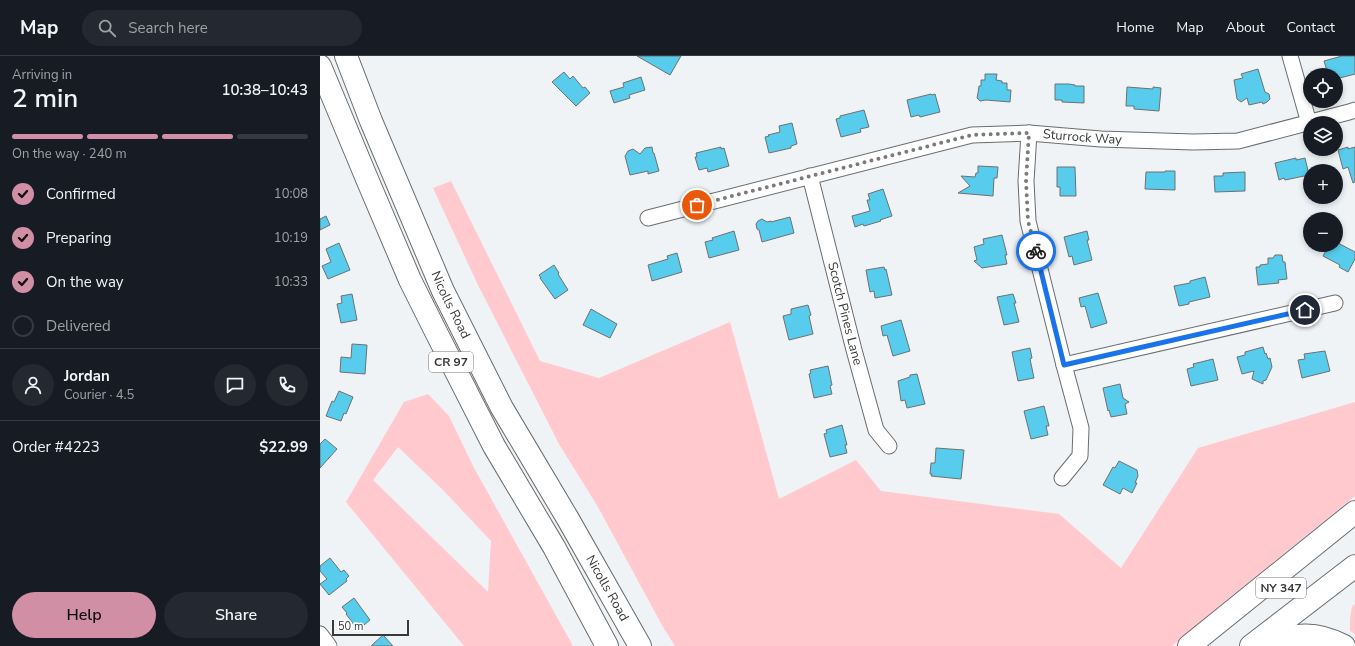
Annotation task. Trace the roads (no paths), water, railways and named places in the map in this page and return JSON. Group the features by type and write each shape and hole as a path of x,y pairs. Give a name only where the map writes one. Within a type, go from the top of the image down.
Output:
{"highway":[{"name":"Nicolls Road","path":"346,56 371,121 443,291 502,408 568,519 640,646"},
{"name":"Nicolls Road","path":"320,66 410,280 494,446 554,547 608,646"},
{"path":"1190,646 1355,512"},
{"name":"NY 347","path":"1206,646 1355,531"},
{"name":"NY 347","path":"1251,646 1355,566"},
{"path":"1266,646 1285,638 1305,635 1321,636 1344,646"}],"street":[{"path":"1290,56 1307,116"},
{"name":"Sturrock Way","path":"1334,116 1355,110"},
{"name":"Sturrock Way","path":"648,218 972,135 1029,133 1101,139 1193,142 1238,141 1303,125"},
{"path":"1029,133 1026,181 1028,221 1064,365 1082,428 1080,456 1062,478"},
{"name":"Scotch Pines Lane","path":"810,176 876,430 889,446"},
{"path":"1064,365 1335,303"},
{"path":"320,634 329,646"}]}
